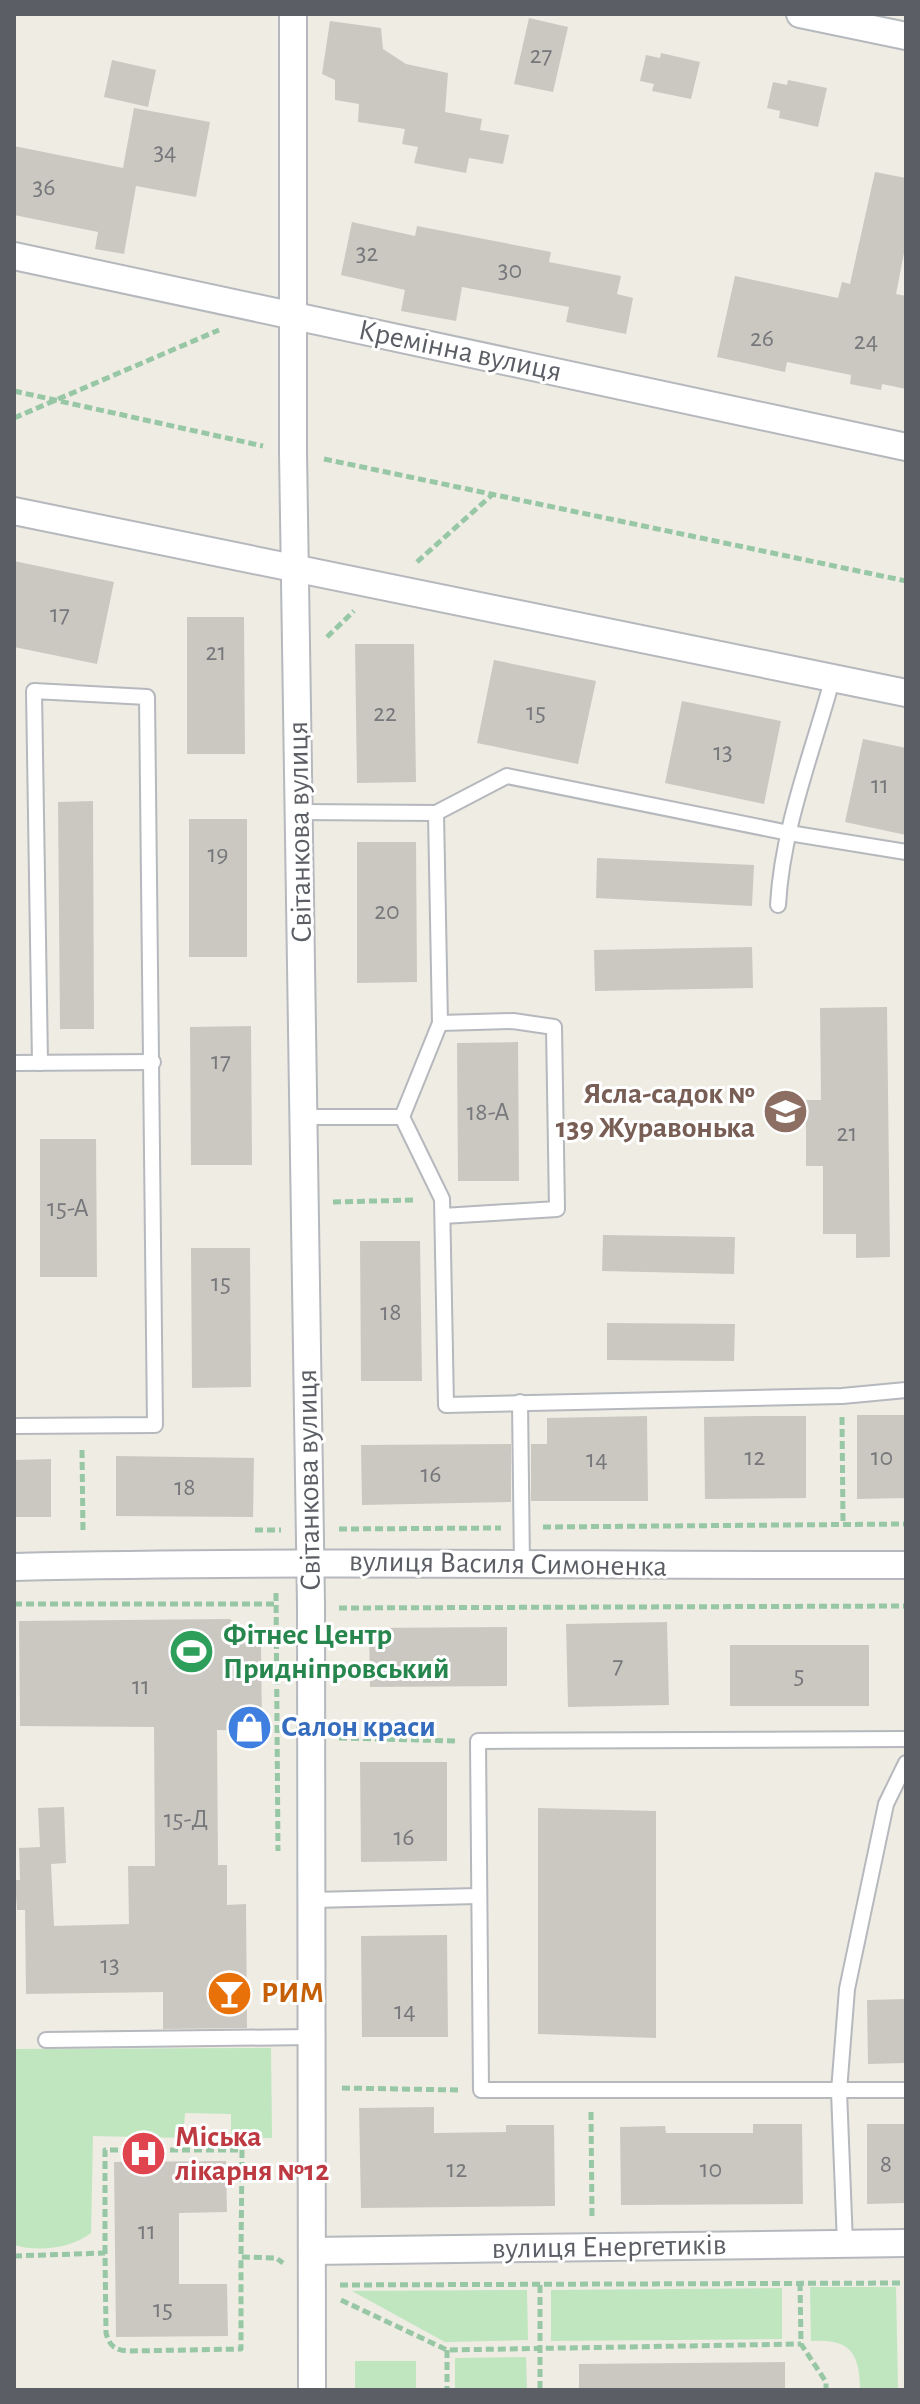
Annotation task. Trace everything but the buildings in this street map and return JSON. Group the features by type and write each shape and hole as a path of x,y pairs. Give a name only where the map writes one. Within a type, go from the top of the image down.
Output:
{"street":[{"name":"Світанкова вулиця","path":"293,14 296,316 293,452 311,1605 312,2390"},
{"path":"800,14 906,36"},
{"name":"Кремінна вулиця","path":"14,256 906,447"},
{"path":"14,511 906,693"},
{"name":"вулиця Василя Симоненка","path":"14,1567 310,1561 522,1566 906,1565"},
{"name":"вулиця Енергетиків","path":"312,2251 906,2243"}],"lane":[{"path":"778,905 789,833 833,677"},
{"path":"14,1426 155,1425 147,697 34,691 40,1063"},
{"path":"299,812 436,813 507,776 789,833 906,852"},
{"path":"436,813 440,1023 402,1117 442,1199 446,1405 842,1396 906,1390"},
{"path":"440,1023 513,1021 554,1027 557,1209 443,1216"},
{"path":"14,1063 153,1062"},
{"path":"304,1117 402,1117"},
{"path":"520,1402 522,1566"},
{"path":"906,1739 478,1741 481,2090 906,2090"},
{"path":"845,2244 839,2091 847,1989 886,1804 906,1763"},
{"path":"312,1900 478,1896"},
{"path":"46,2040 311,2037"}],"path":[{"path":"14,418 268,310"},
{"path":"14,391 906,581"},
{"path":"417,562 493,494"},
{"path":"328,1202 442,1199"},
{"path":"842,1396 843,1524"},
{"path":"82,1425 83,1533"},
{"path":"250,1531 906,1524"},
{"path":"70,1533 99,1533"},
{"path":"14,1604 311,1605 332,1608 906,1606"},
{"path":"311,1737 478,1741"},
{"path":"311,2087 481,2090"},
{"path":"591,2091 593,2247"},
{"path":"105,2150 242,2150 241,2257 241,2349 116,2350 106,2333 105,2150"},
{"path":"14,2256 105,2253"},
{"path":"241,2257 276,2258 311,2285 447,2350 801,2344"},
{"path":"800,2283 801,2344 826,2382 826,2390"},
{"path":"311,2285 906,2283"},
{"path":"540,2285 540,2390"},
{"path":"447,2350 447,2390"}],"green space":[{"path":"271,2048 272,2138 231,2137 231,2114 185,2113 183,2138 93,2136 91,2233 73,2243 54,2248 14,2245 14,2049"},
{"path":"810,2287 896,2287 898,2390 860,2390 858,2366 850,2350 835,2342 811,2341"},
{"path":"782,2288 782,2339 551,2341 551,2290"},
{"path":"527,2290 528,2340 445,2342 352,2291"},
{"path":"526,2357 527,2390 455,2390 455,2358"},
{"path":"355,2361 416,2361 416,2390 355,2390"}],"place":[{"name":"Ясла-садок № 139 Журавонька","path":"786,1111"},
{"name":"Фітнес Центр Придніпровський","path":"192,1652"},
{"name":"Салон краси","path":"250,1727"},
{"name":"РИМ","path":"230,1993"},
{"name":"Міська лікарня №12","path":"144,2154"}]}
